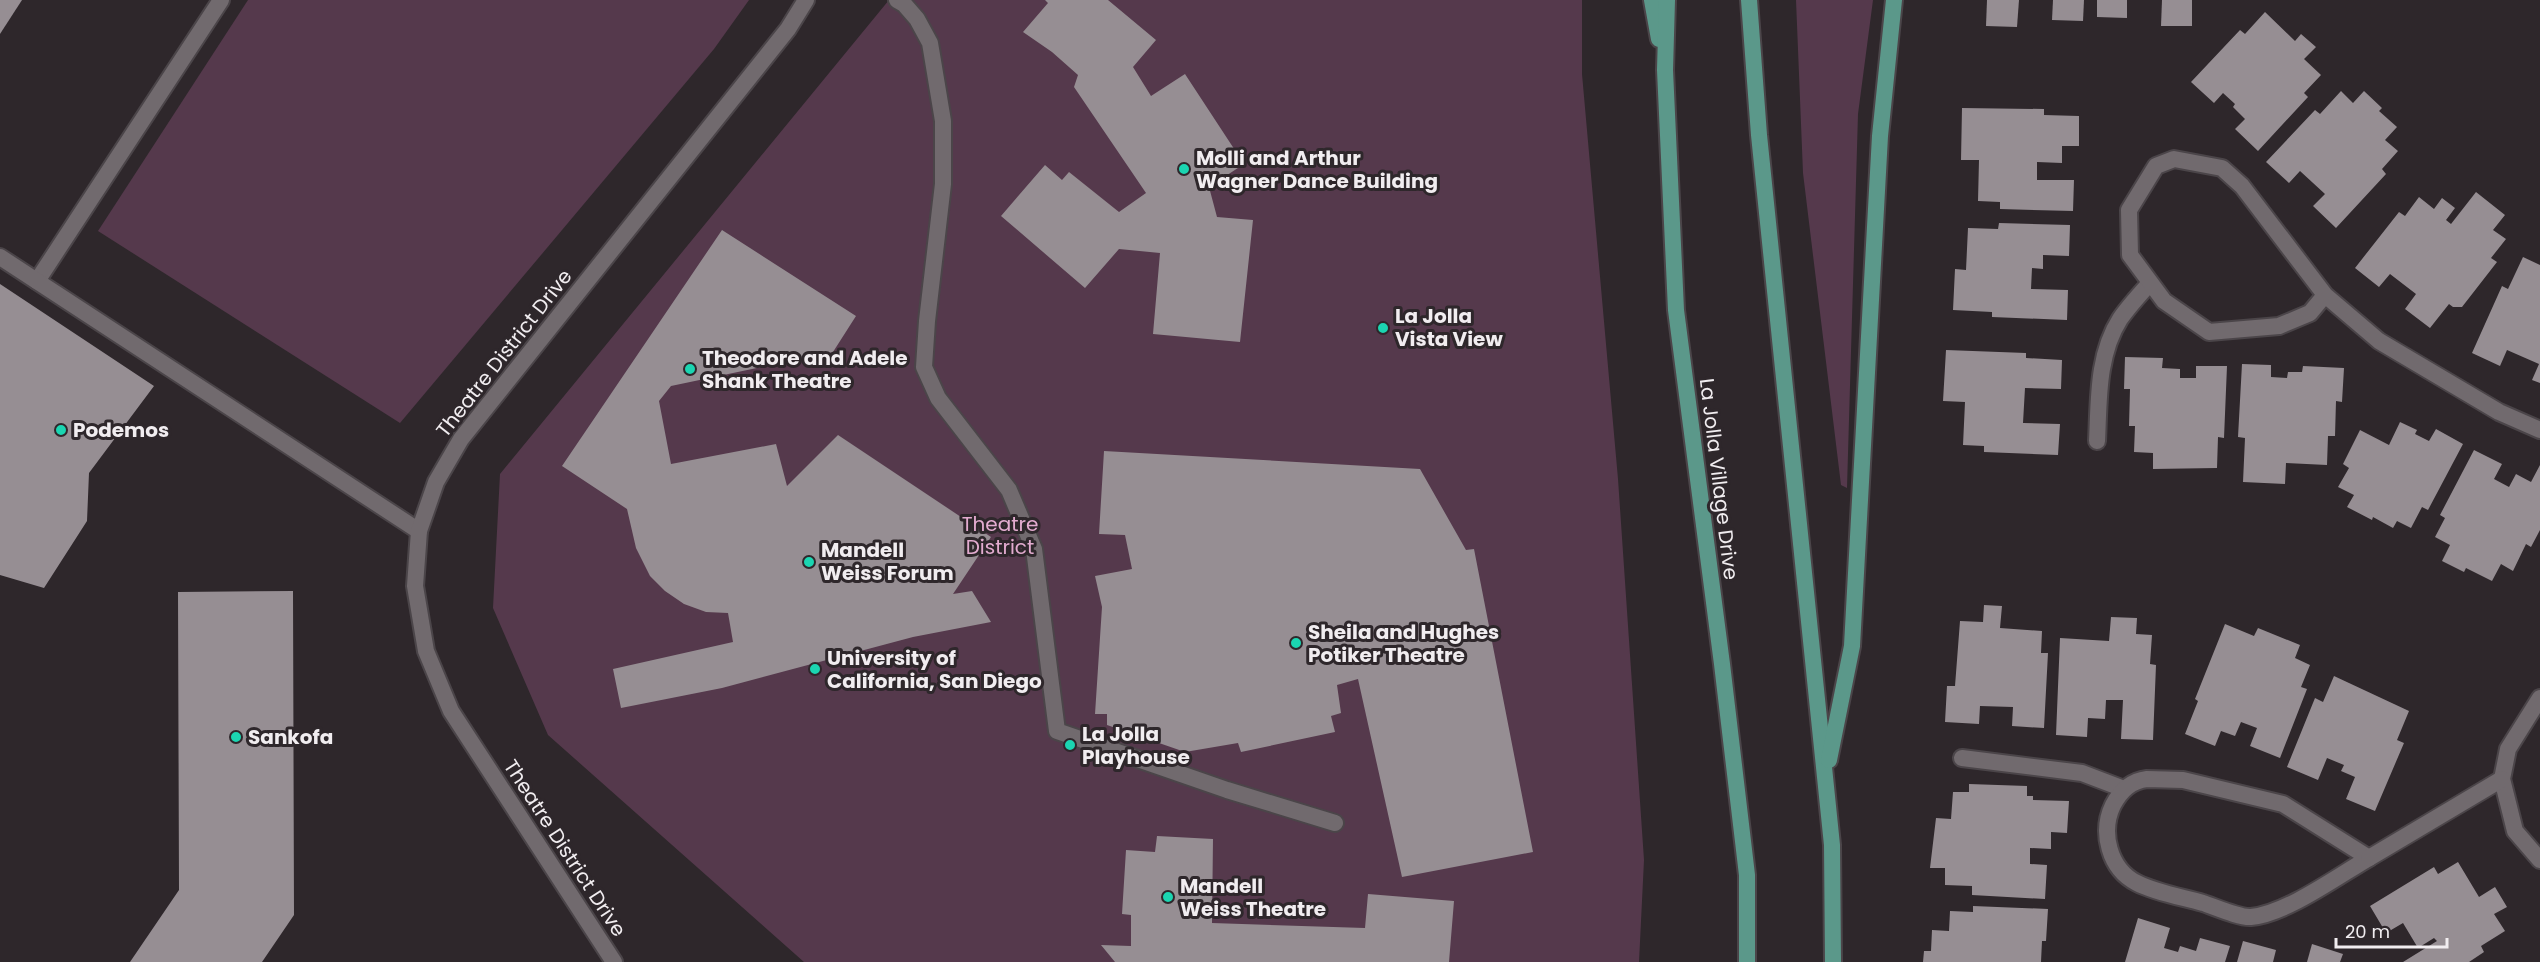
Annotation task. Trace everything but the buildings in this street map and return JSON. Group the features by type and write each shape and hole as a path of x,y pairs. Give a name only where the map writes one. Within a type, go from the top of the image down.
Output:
{"main road":[{"path":"1652,0 1665,70"},
{"name":"La Jolla Village Drive","path":"1667,0 1665,70 1676,310 1745,852 1747,962"},
{"path":"1749,0 1759,135 1832,845 1833,962"},
{"path":"1826,779 1852,646 1880,136 1894,0"}],"street":[{"path":"37,281 221,0"},
{"name":"Theatre District Drive","path":"614,962 451,711 426,651 422,629 415,586 419,531 436,482 460,439 788,29 806,0"},
{"path":"897,0 917,19 930,43 944,121 943,184 924,367 938,398 1009,490 1034,549 1057,731 1227,790 1335,823"},
{"path":"2325,295 2310,313 2278,326 2209,332 2164,301 2130,255 2129,210 2156,166 2174,159 2222,168 2242,186 2325,295 2379,341 2499,412 2540,430"},
{"path":"0,257 419,531"},
{"path":"2097,441 2100,380 2108,343 2120,319 2150,283"},
{"path":"2540,698 2508,750 2502,779 2515,831 2540,860"},
{"path":"1962,758 2082,773 2124,789"},
{"path":"2369,858 2283,804 2182,780 2137,780 2124,789 2109,814 2106,829 2109,852 2120,868 2136,883 2250,917 2285,907 2369,858 2502,779"}],"green space":[{"path":"248,0 749,0 714,49 400,423 98,231"},
{"name":"Theatre District","path":"889,0 1582,0 1582,74 1618,479 1644,860 1639,962 804,962 548,735 493,608 500,474"},
{"path":"1796,0 1873,0 1858,114 1847,488 1841,485 1803,173"}],"place":[{"name":"Molli and Arthur Wagner Dance Building","path":"1184,169"},
{"name":"La Jolla Vista View","path":"1383,328"},
{"name":"Theodore and Adele Shank Theatre","path":"690,369"},
{"name":"Podemos","path":"61,430"},
{"name":"Mandell Weiss Forum","path":"809,562"},
{"name":"Sheila and Hughes Potiker Theatre","path":"1296,643"},
{"name":"University of California, San Diego","path":"815,669"},
{"name":"Sankofa","path":"236,737"},
{"name":"La Jolla Playhouse","path":"1070,745"},
{"name":"Mandell Weiss Theatre","path":"1168,897"}]}
